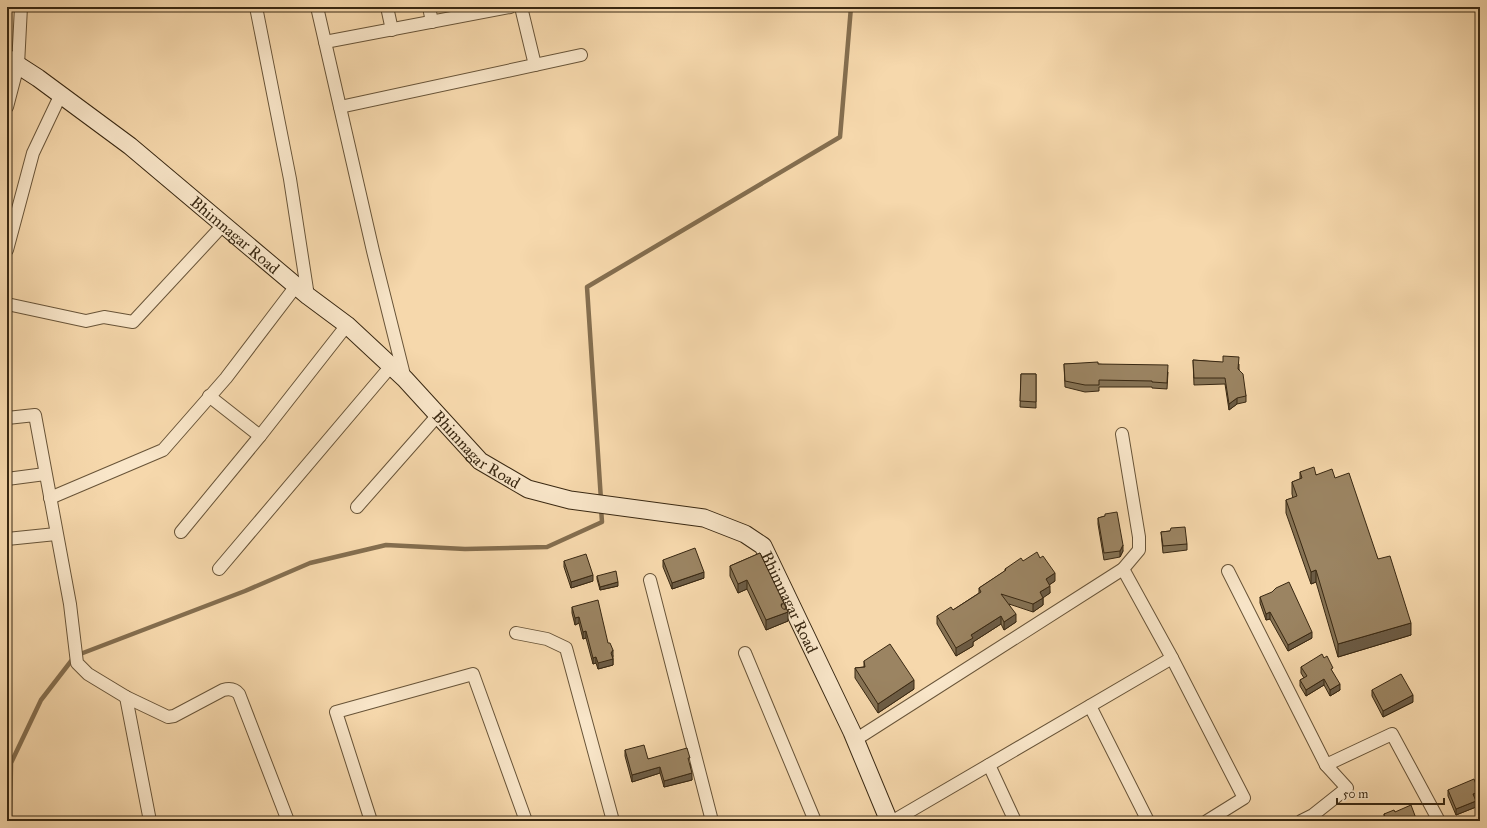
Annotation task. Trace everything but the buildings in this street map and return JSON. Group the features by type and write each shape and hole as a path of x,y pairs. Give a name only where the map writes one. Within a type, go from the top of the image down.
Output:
{"street":[{"path":"7,107 12,62 21,7"},
{"path":"50,498 163,450 302,291 290,179 256,7"},
{"path":"317,7 373,251 405,379"},
{"path":"387,7 392,30"},
{"path":"429,7 432,22"},
{"path":"325,42 510,7"},
{"path":"521,7 535,65"},
{"path":"340,107 581,55"},
{"name":"Bhimnagar Road","path":"12,62 61,94 130,146 302,291 347,325 405,379 480,461 528,489 570,500 704,518 745,534 763,546 855,740 889,821"},
{"path":"7,250 33,153 61,94"},
{"path":"7,304 86,321 104,317 132,322 223,225"},
{"path":"181,532 260,436 347,325"},
{"path":"219,569 391,366"},
{"path":"209,396 260,436"},
{"path":"7,418 34,415 70,604 77,663 88,674 126,697 171,717 223,690 232,689 236,691 239,694 288,821"},
{"path":"357,507 438,415"},
{"path":"855,740 1123,569 1139,550 1139,537 1122,434"},
{"path":"7,479 45,474"},
{"path":"7,539 56,534"},
{"path":"1123,569 1172,658 1244,798 1207,821"},
{"path":"1228,571 1326,766 1347,788 1314,818 1301,821"},
{"path":"650,580 712,821"},
{"path":"516,633 547,639 566,648 613,821"},
{"path":"745,653 815,821"},
{"path":"894,821 1172,658"},
{"path":"371,821 336,712 473,674 526,821"},
{"path":"126,697 150,821"},
{"path":"1090,706 1148,821"},
{"path":"1326,766 1392,734 1439,821"},
{"path":"989,765 1015,821"}],"waterway":[{"path":"601,500 587,287 840,137 851,7"},
{"path":"10,821 11,763 41,700 75,656 245,591 310,563 386,545 465,549 547,547 602,522 601,508"}]}
